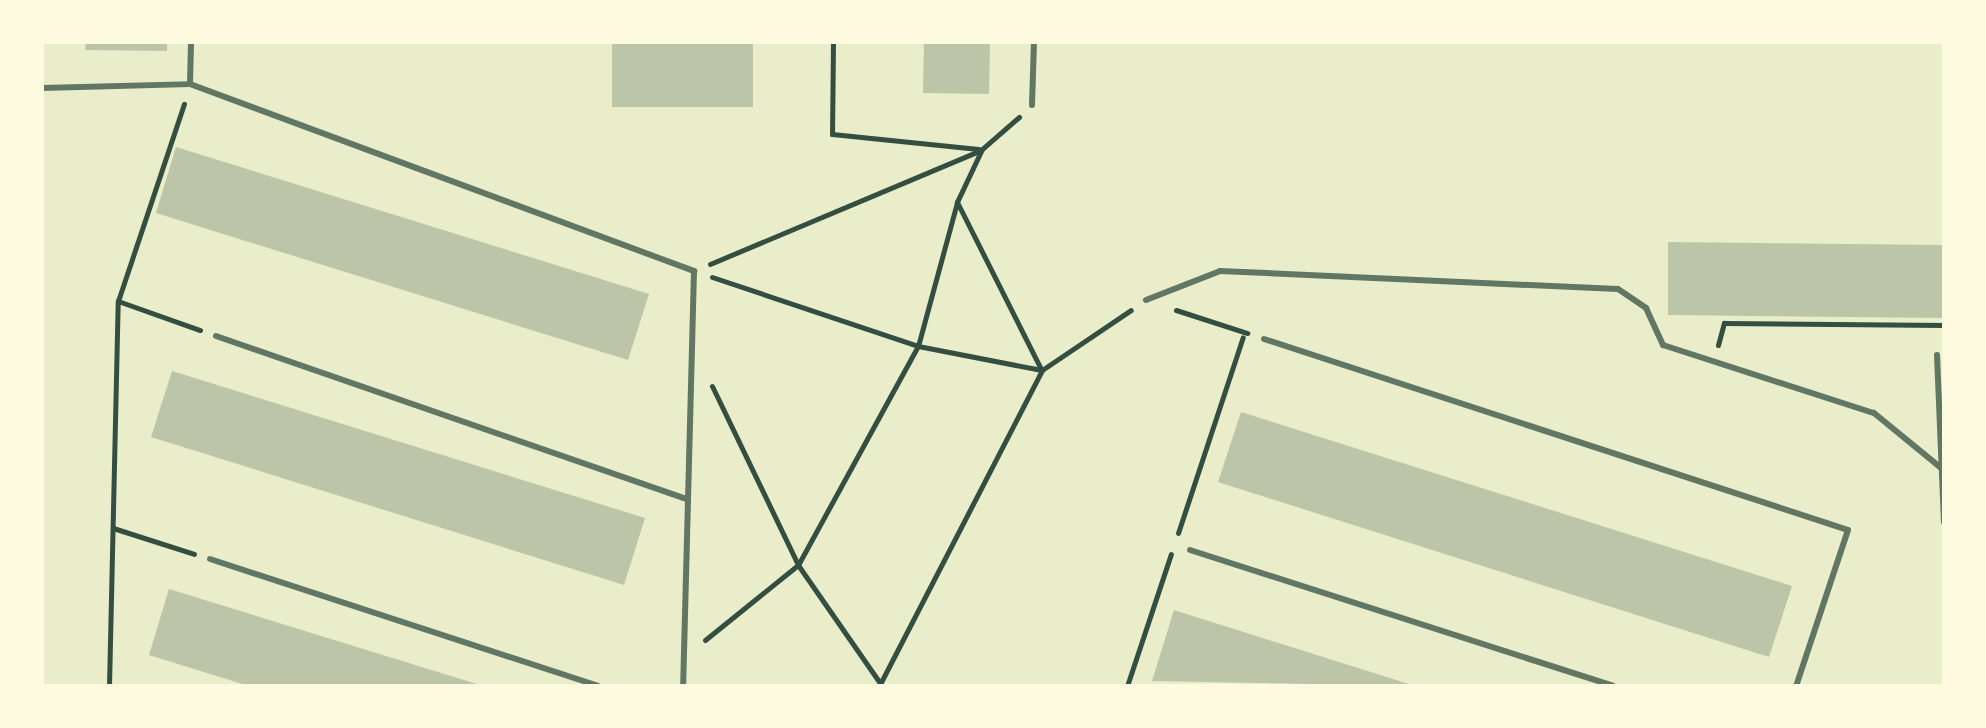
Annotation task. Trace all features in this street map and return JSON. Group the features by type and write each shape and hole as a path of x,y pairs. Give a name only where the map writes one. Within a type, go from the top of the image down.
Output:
{"lane":[{"path":"190,84 191,42"},
{"path":"1032,105 1034,42"},
{"path":"42,88 190,84 694,271 685,498 683,686"},
{"path":"1146,300 1220,271 1618,289 1646,308 1663,345 1874,413 1940,467"},
{"path":"216,336 685,498"},
{"path":"1264,339 1848,530 1796,686"},
{"path":"1937,355 1944,522"},
{"path":"1190,550 1613,686"},
{"path":"210,559 598,686"}],"path":[{"path":"833,42 832,134 982,149"},
{"path":"109,686 118,301 190,84"},
{"path":"694,271 982,149 1032,105"},
{"path":"684,657 798,565 918,346 957,202 982,149"},
{"path":"957,202 1042,370"},
{"path":"694,271 918,346 1042,370"},
{"path":"691,343 798,565 881,686 1042,370 1146,300 1264,339"},
{"path":"118,301 216,336"},
{"path":"1711,362 1724,323 1944,325"},
{"path":"1127,686 1244,333"},
{"path":"113,528 210,559"}],"building":[{"path":"86,42 167,42 167,51 85,50"},
{"path":"612,42 753,42 753,107 612,107"},
{"path":"924,42 990,42 989,94 923,93"},
{"path":"176,147 649,294 628,360 156,213"},
{"path":"1668,242 1944,245 1944,318 1668,315"},
{"path":"172,371 645,518 624,585 151,437"},
{"path":"1241,412 1792,586 1769,657 1218,482"},
{"path":"169,589 480,686 249,686 149,655"},
{"path":"1174,610 1412,685 1412,686 1152,681"}]}
